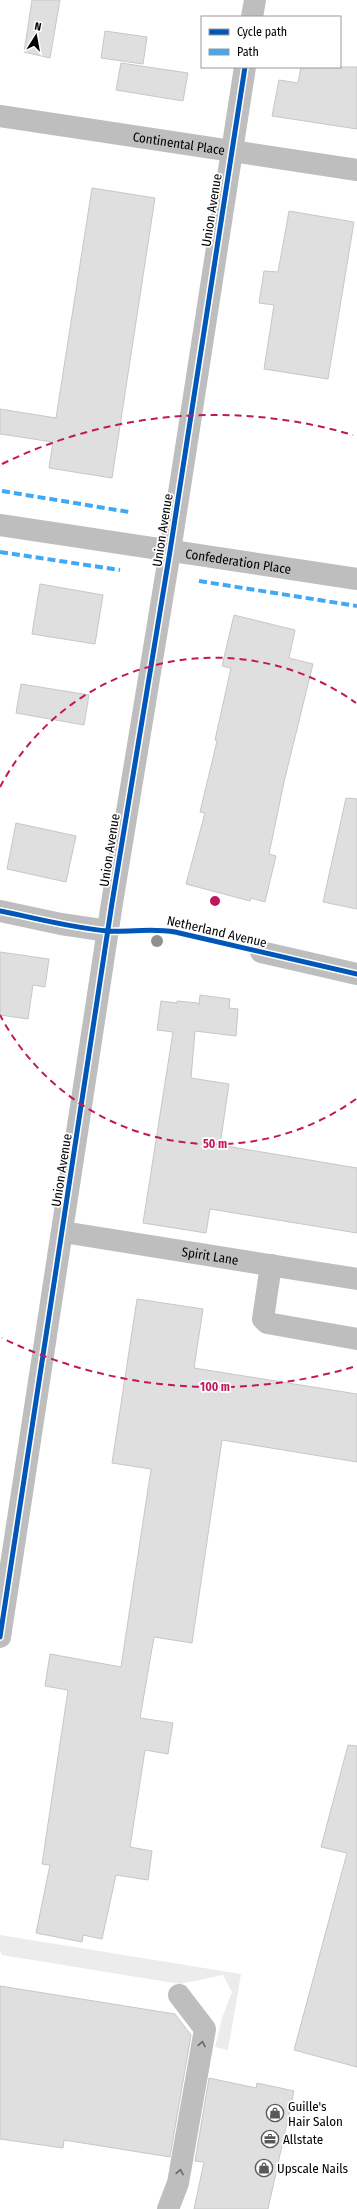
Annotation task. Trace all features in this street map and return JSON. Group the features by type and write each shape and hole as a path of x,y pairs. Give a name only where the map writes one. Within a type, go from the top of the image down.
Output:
{"street":[{"path":"252,16 255,0"},
{"name":"Union Avenue","path":"0,1637 108,931 170,551 244,68"},
{"name":"Continental Place","path":"0,116 357,170"},
{"name":"Confederation Place","path":"0,525 357,579"},
{"path":"0,911 61,924 108,931"},
{"name":"Netherland Avenue","path":"261,952 357,974"},
{"name":"Spirit Lane","path":"62,1232 357,1279"},
{"path":"271,1265 263,1319 267,1322 357,1339"},
{"path":"168,2209 178,2183 205,2029 179,1995"}],"shaded area":[{"path":"0,1935 241,1974 228,2050 215,2047 222,2018 232,1992 223,1975 180,1984 2,1955 0,1950"}],"building":[{"path":"32,0 60,0 50,58 24,52"},
{"path":"105,31 147,37 143,64 101,58"},
{"path":"121,63 188,73 183,101 116,90"},
{"path":"357,67 357,129 272,116 279,80 298,83 301,68"},
{"path":"92,188 155,198 112,478 49,468 53,442 0,434 0,409 56,418"},
{"path":"289,211 354,222 328,379 264,369 274,305 259,303 264,271 278,272"},
{"path":"40,584 103,595 95,644 32,634"},
{"path":"234,615 295,630 289,658 313,664 284,782 269,854 276,856 265,902 251,898 250,901 186,884 205,813 200,812 217,741 215,740 231,668 222,666"},
{"path":"21,684 89,695 84,725 16,713"},
{"path":"346,798 357,799 357,909 323,902"},
{"path":"16,823 76,836 66,882 7,869"},
{"path":"0,952 49,959 45,987 33,985 28,1019 0,1015"},
{"path":"200,995 230,999 229,1008 238,1009 236,1036 195,1031 191,1078 229,1084 220,1145 357,1168 357,1233 210,1209 206,1233 143,1223 173,1032 157,1030 161,1001 198,1003 199,1005"},
{"path":"137,1299 203,1309 194,1368 357,1394 357,1462 222,1440 192,1643 154,1637 140,1718 173,1723 168,1754 145,1750 130,1847 152,1851 148,1880 116,1875 102,1939 83,1935 82,1942 36,1933 50,1865 42,1864 68,1690 45,1686 50,1654 121,1667 151,1469 112,1463"},
{"path":"348,1745 357,1746 357,2067 294,2050 347,1853 321,1847"},
{"path":"0,1986 175,2014 191,2035 170,2157 64,2140 63,2148 0,2139"},
{"path":"209,2078 256,2088 257,2083 294,2091 268,2209 194,2209 204,2162 195,2161"}],"marked path":[{"path":"2,491 129,512"},
{"path":"0,552 120,570"},
{"path":"199,581 357,606"}],"cycle path":[{"path":"0,1637 112,903 170,551 245,68"},
{"path":"0,911 94,930 158,930 175,932 357,974"}],"place":[{"name":"Guille's Hair Salon","path":"275,2113"},
{"name":"Allstate","path":"270,2139"},
{"name":"Upscale Nails","path":"264,2168"}]}
